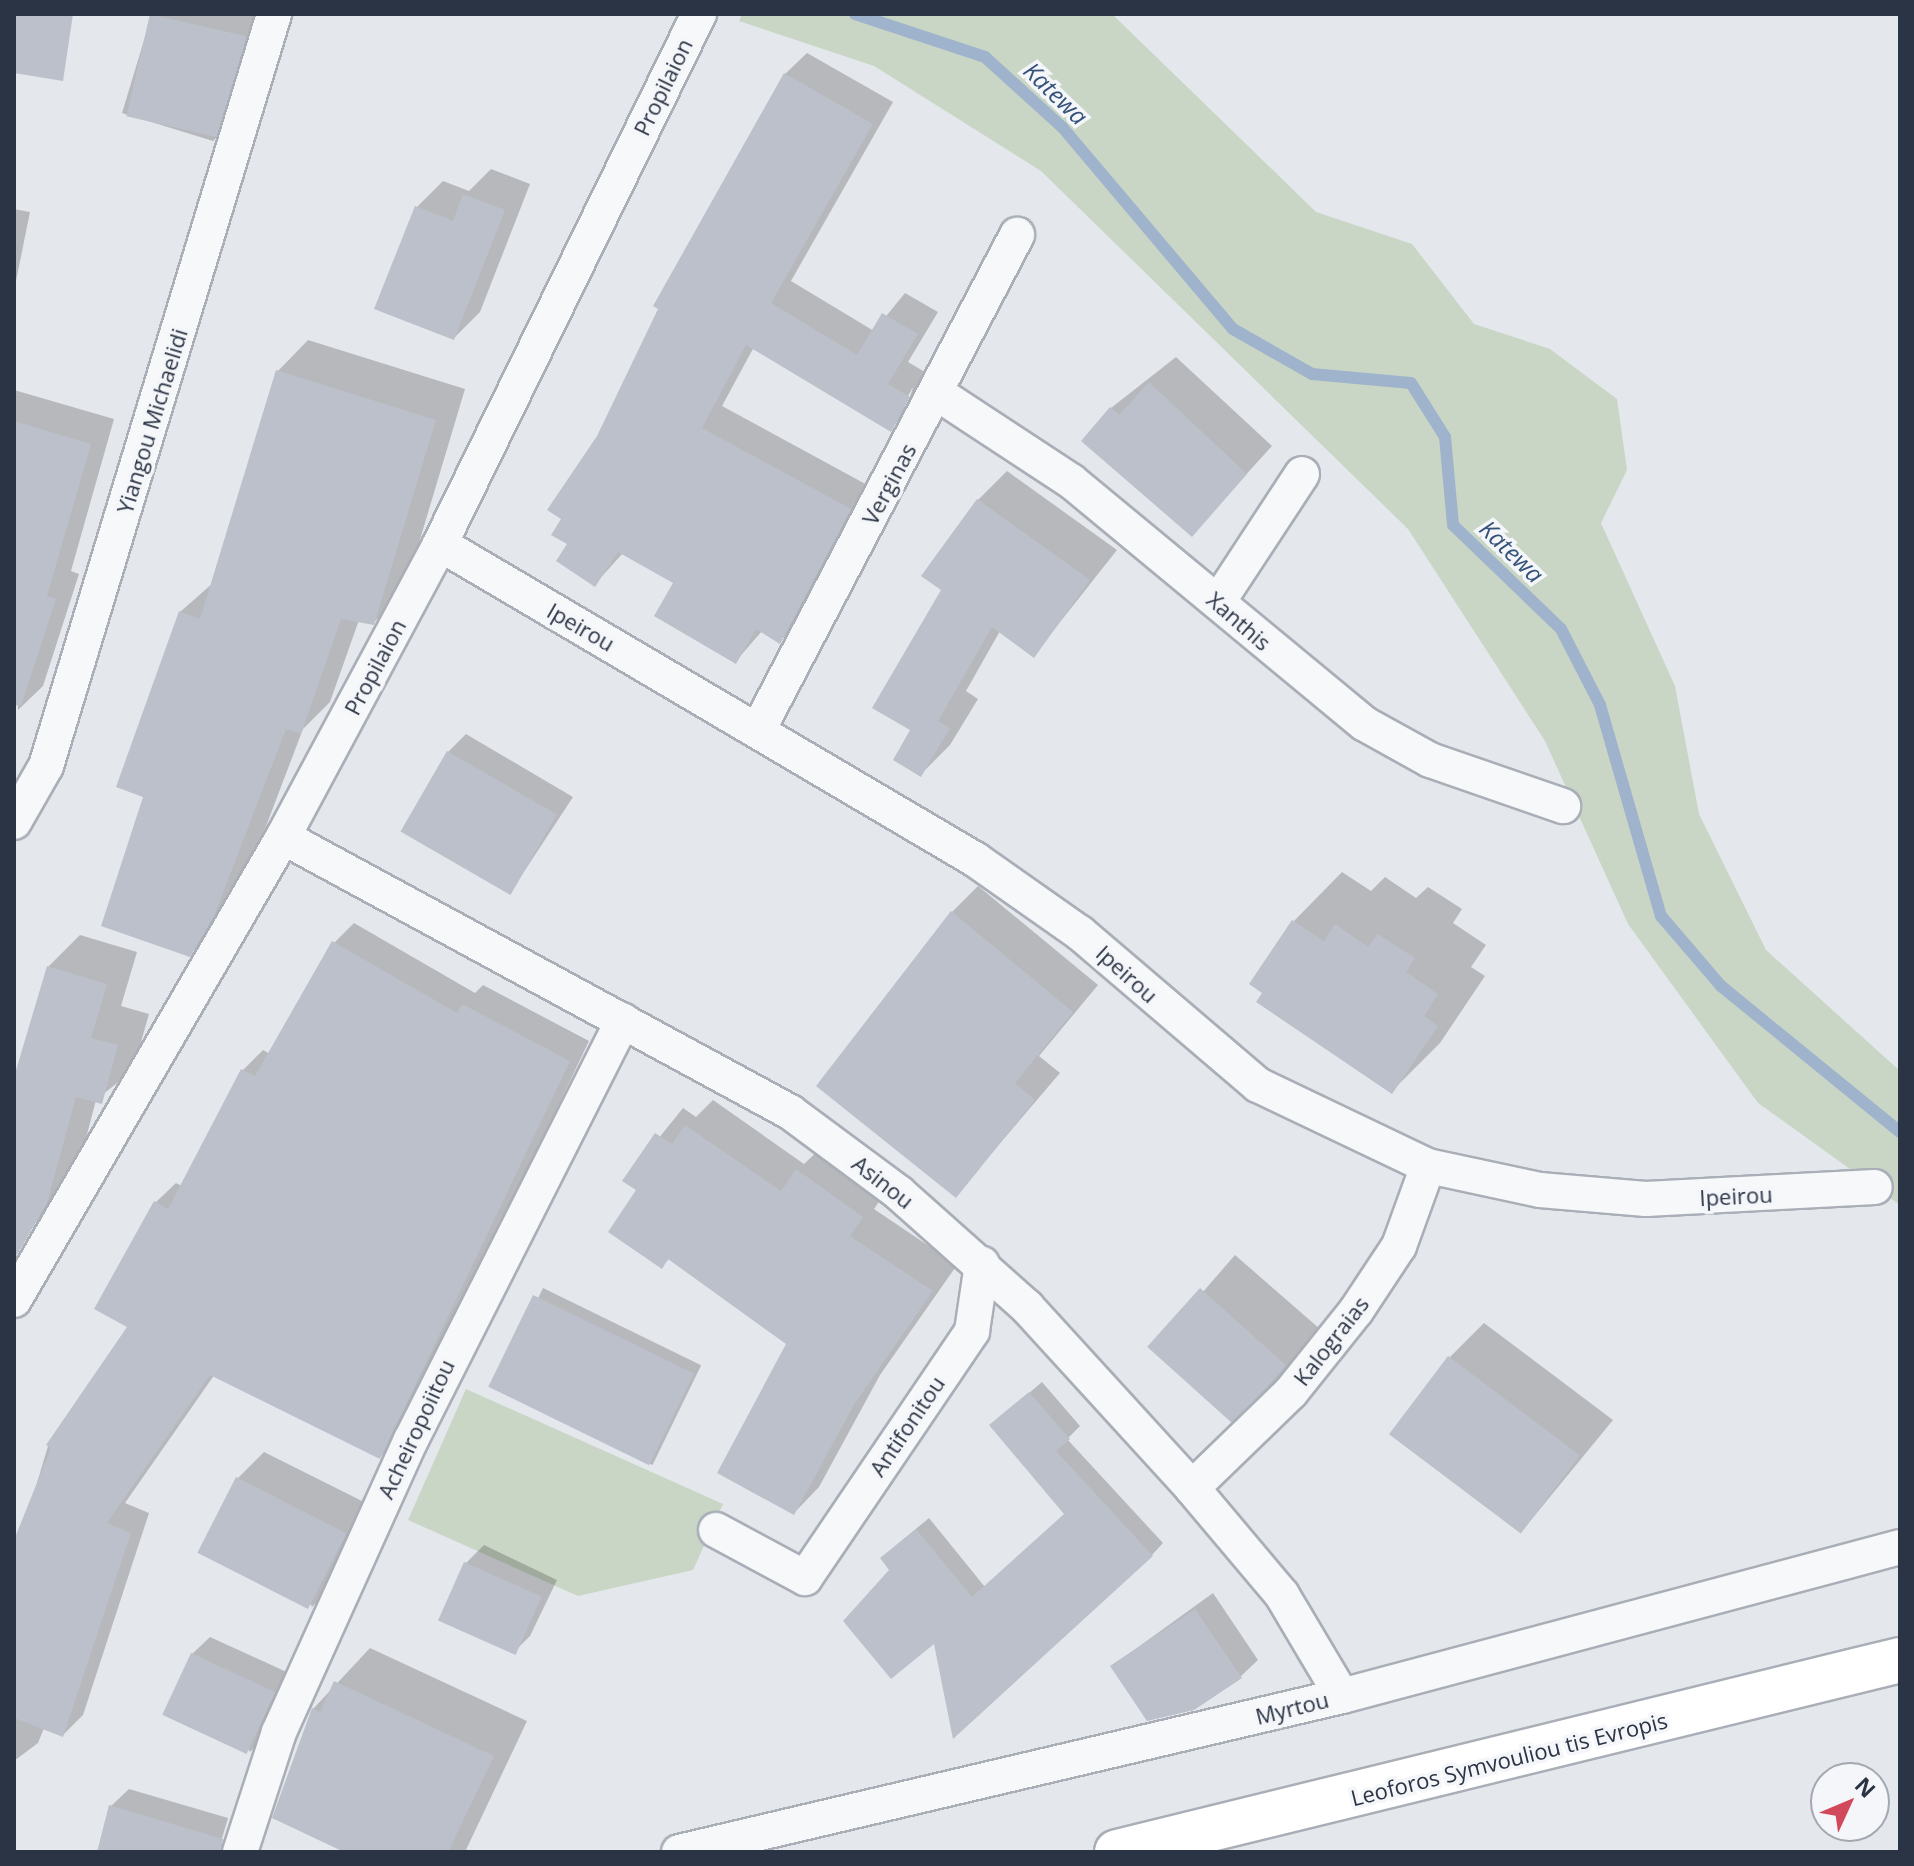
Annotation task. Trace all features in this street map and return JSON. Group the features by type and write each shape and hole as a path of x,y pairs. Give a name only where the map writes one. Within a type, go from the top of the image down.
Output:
{"street":[{"name":"Yiangou Michaelidi","path":"14,822 46,766 274,14"},
{"name":"Propilaion","path":"14,1300 283,837 440,544 699,14"},
{"name":"Verginas","path":"758,730 1017,235"},
{"name":"Xanthis","path":"937,393 1071,481 1365,724 1430,760 1563,806"},
{"path":"1218,602 1302,474"},
{"name":"Ipeirou","path":"440,544 758,730 1023,892 1258,1085 1428,1166 1540,1190 1646,1199 1875,1187"},
{"name":"Asinou","path":"283,837 790,1112 982,1264 1192,1488 1282,1595 1342,1696"},
{"name":"Acheiropoiitou","path":"240,1852 279,1732 411,1440 496,1258 623,1020"},
{"name":"Kalograias","path":"1192,1488 1291,1392 1356,1311 1399,1246 1428,1166"},
{"name":"Antifonitou","path":"716,1530 805,1578 972,1331 982,1264"},
{"name":"Myrtou","path":"679,1852 1342,1696 1900,1547"},
{"name":"Leoforos Symvouliou tis Evropis","path":"1117,1852 1900,1660"}],"green space":[{"path":"742,14 1112,14 1316,212 1412,244 1474,324 1550,349 1617,399 1627,470 1601,523 1675,686 1699,814 1766,950 1900,1071 1900,1205 1758,1103 1628,924 1545,741 1408,529 1041,171 874,66 739,21"},
{"path":"466,1389 723,1504 693,1570 578,1596 408,1520"}],"building":[{"path":"14,14 73,14 63,81 14,73"},
{"path":"150,14 246,36 223,139 126,116"},
{"path":"784,73 873,124 771,303 857,355 882,313 918,334 888,384 910,397 891,432 746,345 702,428 851,509 780,644 756,629 736,664 654,616 673,583 618,552 595,587 556,561 567,544 551,535 561,519 547,510 597,436 658,309 653,306"},
{"path":"463,194 505,210 454,340 374,309 415,206 453,221"},
{"path":"276,370 436,420 374,625 341,619 301,734 286,729 214,916 190,957 101,926 143,797 116,787 179,611 200,619"},
{"path":"1149,382 1247,474 1192,537 1081,441 1110,407 1119,415"},
{"path":"14,421 91,444 47,596 56,599 21,706 14,705"},
{"path":"977,499 1090,580 1034,658 992,627 938,721 950,728 921,777 893,760 910,730 872,708 941,590 921,576"},
{"path":"447,751 557,814 510,895 400,832"},
{"path":"951,911 1073,1012 1015,1083 1035,1100 956,1198 816,1086"},
{"path":"1292,920 1324,941 1335,924 1368,947 1378,934 1415,958 1406,972 1438,994 1424,1016 1438,1026 1392,1094 1256,1002 1262,993 1249,984"},
{"path":"332,941 457,1013 462,1004 570,1061 380,1459 210,1375 107,1523 131,1533 63,1737 14,1718 14,1540 51,1448 46,1445 127,1327 94,1309 154,1201 168,1209 241,1069 255,1076"},
{"path":"47,966 107,984 91,1038 118,1045 102,1104 76,1097 47,1203 14,1260 14,1077"},
{"path":"685,1125 781,1191 796,1169 863,1217 850,1236 933,1291 855,1403 794,1515 717,1473 786,1344 668,1259 662,1269 608,1232 636,1190 622,1181 655,1133 672,1144"},
{"path":"1200,1288 1286,1366 1233,1424 1147,1347"},
{"path":"533,1295 694,1373 649,1465 488,1387"},
{"path":"1448,1356 1580,1455 1521,1534 1389,1434"},
{"path":"1029,1392 1070,1439 1056,1451 1153,1556 953,1739 934,1644 891,1679 843,1621 889,1570 880,1558 916,1529 972,1597 1064,1514 989,1425"},
{"path":"236,1477 346,1533 308,1609 197,1553"},
{"path":"464,1562 542,1597 516,1655 438,1620"},
{"path":"1195,1609 1242,1678 1194,1710 1147,1721 1110,1666"},
{"path":"191,1653 275,1692 247,1754 162,1715"},
{"path":"334,1681 494,1756 448,1852 344,1852 272,1818 312,1708 320,1712"},
{"path":"109,1805 223,1839 221,1852 97,1852"}],"waterway":[{"name":"Katewa","path":"855,14 985,57 1063,128 1233,329 1312,374 1411,383 1445,437 1453,525 1561,629 1600,705 1661,916 1721,986 1900,1132"}]}
